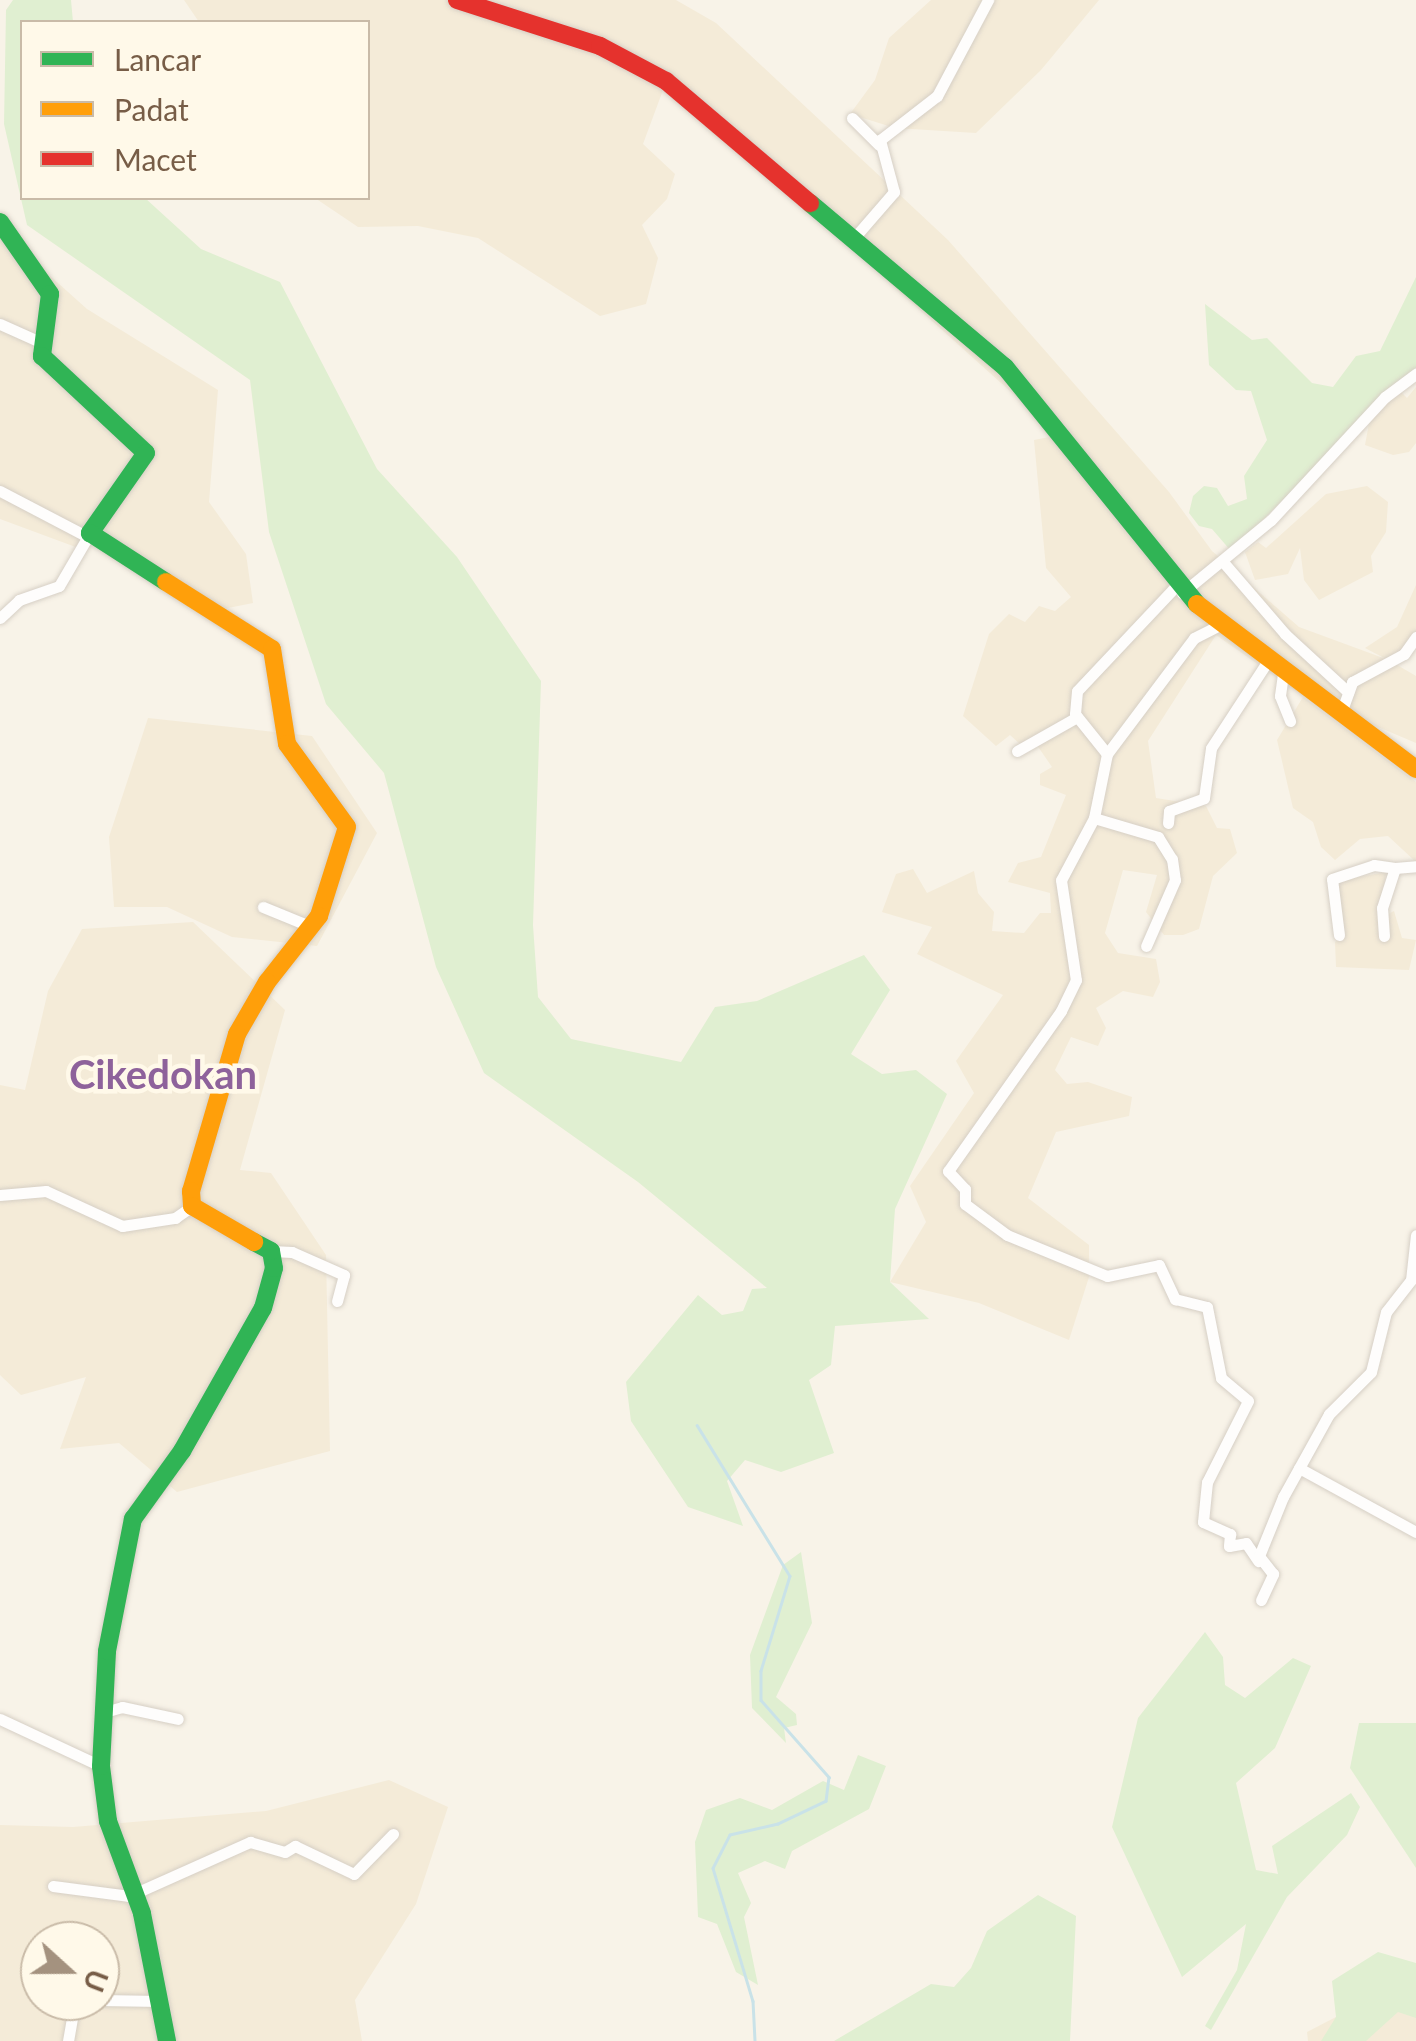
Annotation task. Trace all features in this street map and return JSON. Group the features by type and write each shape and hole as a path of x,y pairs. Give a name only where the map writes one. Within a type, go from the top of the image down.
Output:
{"street":[{"path":"457,0 600,46 657,74 884,263 1026,390 1179,590 1275,668 1345,701"},
{"path":"879,146 936,96 986,0"},
{"path":"852,118 879,146 894,172 894,192 859,242"},
{"path":"0,222 50,294 40,342 46,362 146,453 88,535 60,586 20,600 0,618"},
{"path":"0,324 40,342"},
{"path":"1107,754 1077,717 1082,682 1179,590 1224,562 1416,374"},
{"path":"0,491 88,535 272,650 287,744 348,827 335,878 312,927 267,982 237,1034 215,1096 192,1206 176,1218 122,1226 46,1191 0,1195"},
{"path":"1224,562 1345,701 1416,769"},
{"path":"1219,626 1194,638 1107,754 1094,818 1071,850 1061,880 1063,918 1077,967 1071,994 948,1171 964,1189 965,1204 1007,1235 1102,1275 1130,1276 1159,1266 1173,1298 1208,1308 1221,1378 1248,1402 1207,1482 1203,1524 1230,1534 1229,1546 1248,1544 1258,1561 1273,1573 1261,1600"},
{"path":"1345,701 1357,677 1404,654 1416,637"},
{"path":"1275,668 1290,721"},
{"path":"1168,823 1168,811 1204,798 1214,742 1275,668"},
{"path":"1018,751 1077,717"},
{"path":"1094,818 1158,837 1172,858 1174,880 1146,946"},
{"path":"1339,935 1332,879 1375,865 1416,866"},
{"path":"1384,936 1382,908 1395,868"},
{"path":"264,908 312,927"},
{"path":"192,1206 271,1251 292,1252 344,1275 337,1301"},
{"path":"1258,1561 1299,1468 1329,1414 1371,1372 1386,1312 1411,1280 1416,1235"},
{"path":"166,2041 136,1894 111,1834 101,1766 101,1713 133,1519 182,1452 258,1323 274,1268 271,1251"},
{"path":"1299,1468 1416,1532"},
{"path":"101,1713 122,1707 178,1719"},
{"path":"0,1720 101,1766"},
{"path":"53,1886 136,1894 246,1842 285,1852 294,1846 354,1874 394,1834"},
{"path":"120,2000 160,2001"}],"shaded area":[{"path":"184,0 676,0 716,23 948,240 1169,492 1212,551 1299,627 1386,659 1365,648 1397,627 1416,585 1416,634 1392,662 1416,676 1416,743 1300,694 1216,635 1148,741 1156,798 1206,806 1217,828 1230,829 1237,853 1213,876 1199,929 1183,935 1164,935 1146,912 1157,875 1123,870 1105,933 1118,953 1156,959 1160,982 1153,997 1123,991 1096,1008 1106,1028 1098,1046 1071,1037 1055,1070 1067,1084 1088,1082 1132,1097 1129,1116 1056,1132 1028,1198 1089,1245 1089,1277 1069,1340 979,1303 890,1282 926,1222 910,1186 974,1093 956,1061 1003,995 917,954 932,927 882,912 896,874 913,869 927,893 974,871 978,893 994,912 992,931 1024,933 1040,913 1051,913 1050,893 1008,882 1018,863 1041,857 1066,795 1040,785 1040,774 1052,767 1032,738 1020,744 1010,735 996,746 963,716 989,634 1009,614 1025,622 1039,606 1055,611 1071,597 1046,568 1034,440 1059,435 666,82 643,144 675,174 667,199 642,225 658,258 646,304 600,316 478,238 418,226 358,227 318,200 370,200 370,20 198,20"},
{"path":"931,0 1099,0 1041,70 976,133 895,128 850,114 875,80 889,38"},
{"path":"0,231 87,309 218,390 209,502 246,554 253,603 213,611 90,534 81,549 0,519"},
{"path":"1416,387 1416,443 1409,452 1393,455 1365,445 1370,418 1387,400 1401,392 1407,398"},
{"path":"1367,486 1388,502 1386,532 1371,556 1373,572 1319,600 1304,580 1300,548 1288,574 1255,580 1245,552 1258,542 1266,548 1326,494"},
{"path":"1303,697 1416,782 1416,862 1388,836 1360,839 1335,860 1321,847 1313,822 1293,808 1277,740"},
{"path":"148,718 312,736 377,833 317,946 232,937 167,907 114,907 109,837"},
{"path":"1386,872 1379,921 1384,940 1389,939 1386,915 1394,911 1402,938 1416,940 1409,970 1336,967 1335,942 1345,936 1338,881"},
{"path":"193,922 285,1010 240,1170 271,1173 326,1255 330,1451 177,1492 119,1443 60,1449 86,1377 21,1395 0,1375 0,1085 25,1090 48,991 82,929"},
{"path":"389,1780 448,1807 416,1904 355,2000 362,2041 0,2041 0,1825 73,1827 266,1811"},
{"path":"1416,2010 1416,2041 1308,2041 1307,2032 1336,2017"}],"green space":[{"path":"13,0 71,0 73,20 20,20 20,194 4,124 6,10"},
{"path":"21,200 147,200 201,249 280,282 377,469 457,557 541,681 533,925 538,997 571,1039 681,1062 715,1007 757,1001 864,955 890,990 851,1054 882,1074 916,1070 947,1094 895,1209 890,1282 929,1319 835,1326 831,1365 809,1380 834,1453 781,1472 745,1460 727,1481 743,1526 688,1507 631,1421 626,1382 698,1295 722,1315 743,1311 752,1289 767,1288 638,1182 484,1073 436,967 384,773 326,704 269,532 250,380 27,225"},
{"path":"1416,277 1416,369 1231,551 1212,529 1199,526 1189,513 1193,496 1204,486 1217,488 1228,506 1247,499 1244,476 1267,440 1251,391 1236,390 1209,365 1205,304 1252,340 1267,338 1312,383 1333,387 1356,356 1380,351"},
{"path":"801,1552 812,1623 776,1697 796,1714 797,1725 784,1728 786,1743 752,1708 750,1655 783,1565"},
{"path":"1205,1632 1223,1657 1225,1685 1245,1698 1293,1658 1311,1666 1275,1748 1236,1783 1256,1870 1278,1874 1272,1846 1351,1793 1360,1807 1347,1835 1287,1897 1211,2030 1205,2026 1237,1970 1246,1924 1182,1977 1112,1827 1138,1718"},
{"path":"1359,1723 1416,1723 1416,1868 1350,1768"},
{"path":"858,1755 886,1766 869,1809 792,1851 785,1869 765,1861 738,1873 751,1903 744,1917 758,1985 736,1972 717,1924 698,1917 695,1842 706,1810 740,1798 772,1810 823,1781 844,1790"},
{"path":"1038,1895 1076,1916 1070,2041 834,2041 931,1984 954,1987 971,1968 987,1931"},
{"path":"1378,1952 1416,1963 1416,2018 1398,2012 1366,2041 1321,2041 1336,2017 1332,1981"}],"waterway":[{"path":"697,1425 790,1576 761,1671 761,1700 829,1777 826,1801 778,1824 730,1835 713,1868 753,2001 755,2041"}],"traffic: fast":[{"path":"810,203 1005,367 1197,604"},
{"path":"0,222 50,294 42,356 146,453 90,533 166,582"},
{"path":"167,2041 142,1913 108,1821 101,1766 107,1651 133,1519 182,1451 263,1308 274,1268 271,1251 254,1242"}],"traffic: slow":[{"path":"166,582 272,649 287,744 347,827 319,916 267,982 237,1034 191,1191 192,1206 254,1242"},
{"path":"1197,604 1416,769"}],"traffic: jam":[{"path":"457,0 600,46 666,81 810,203"}],"district":[{"name":"Cikedokan","path":"163,1074"}]}
